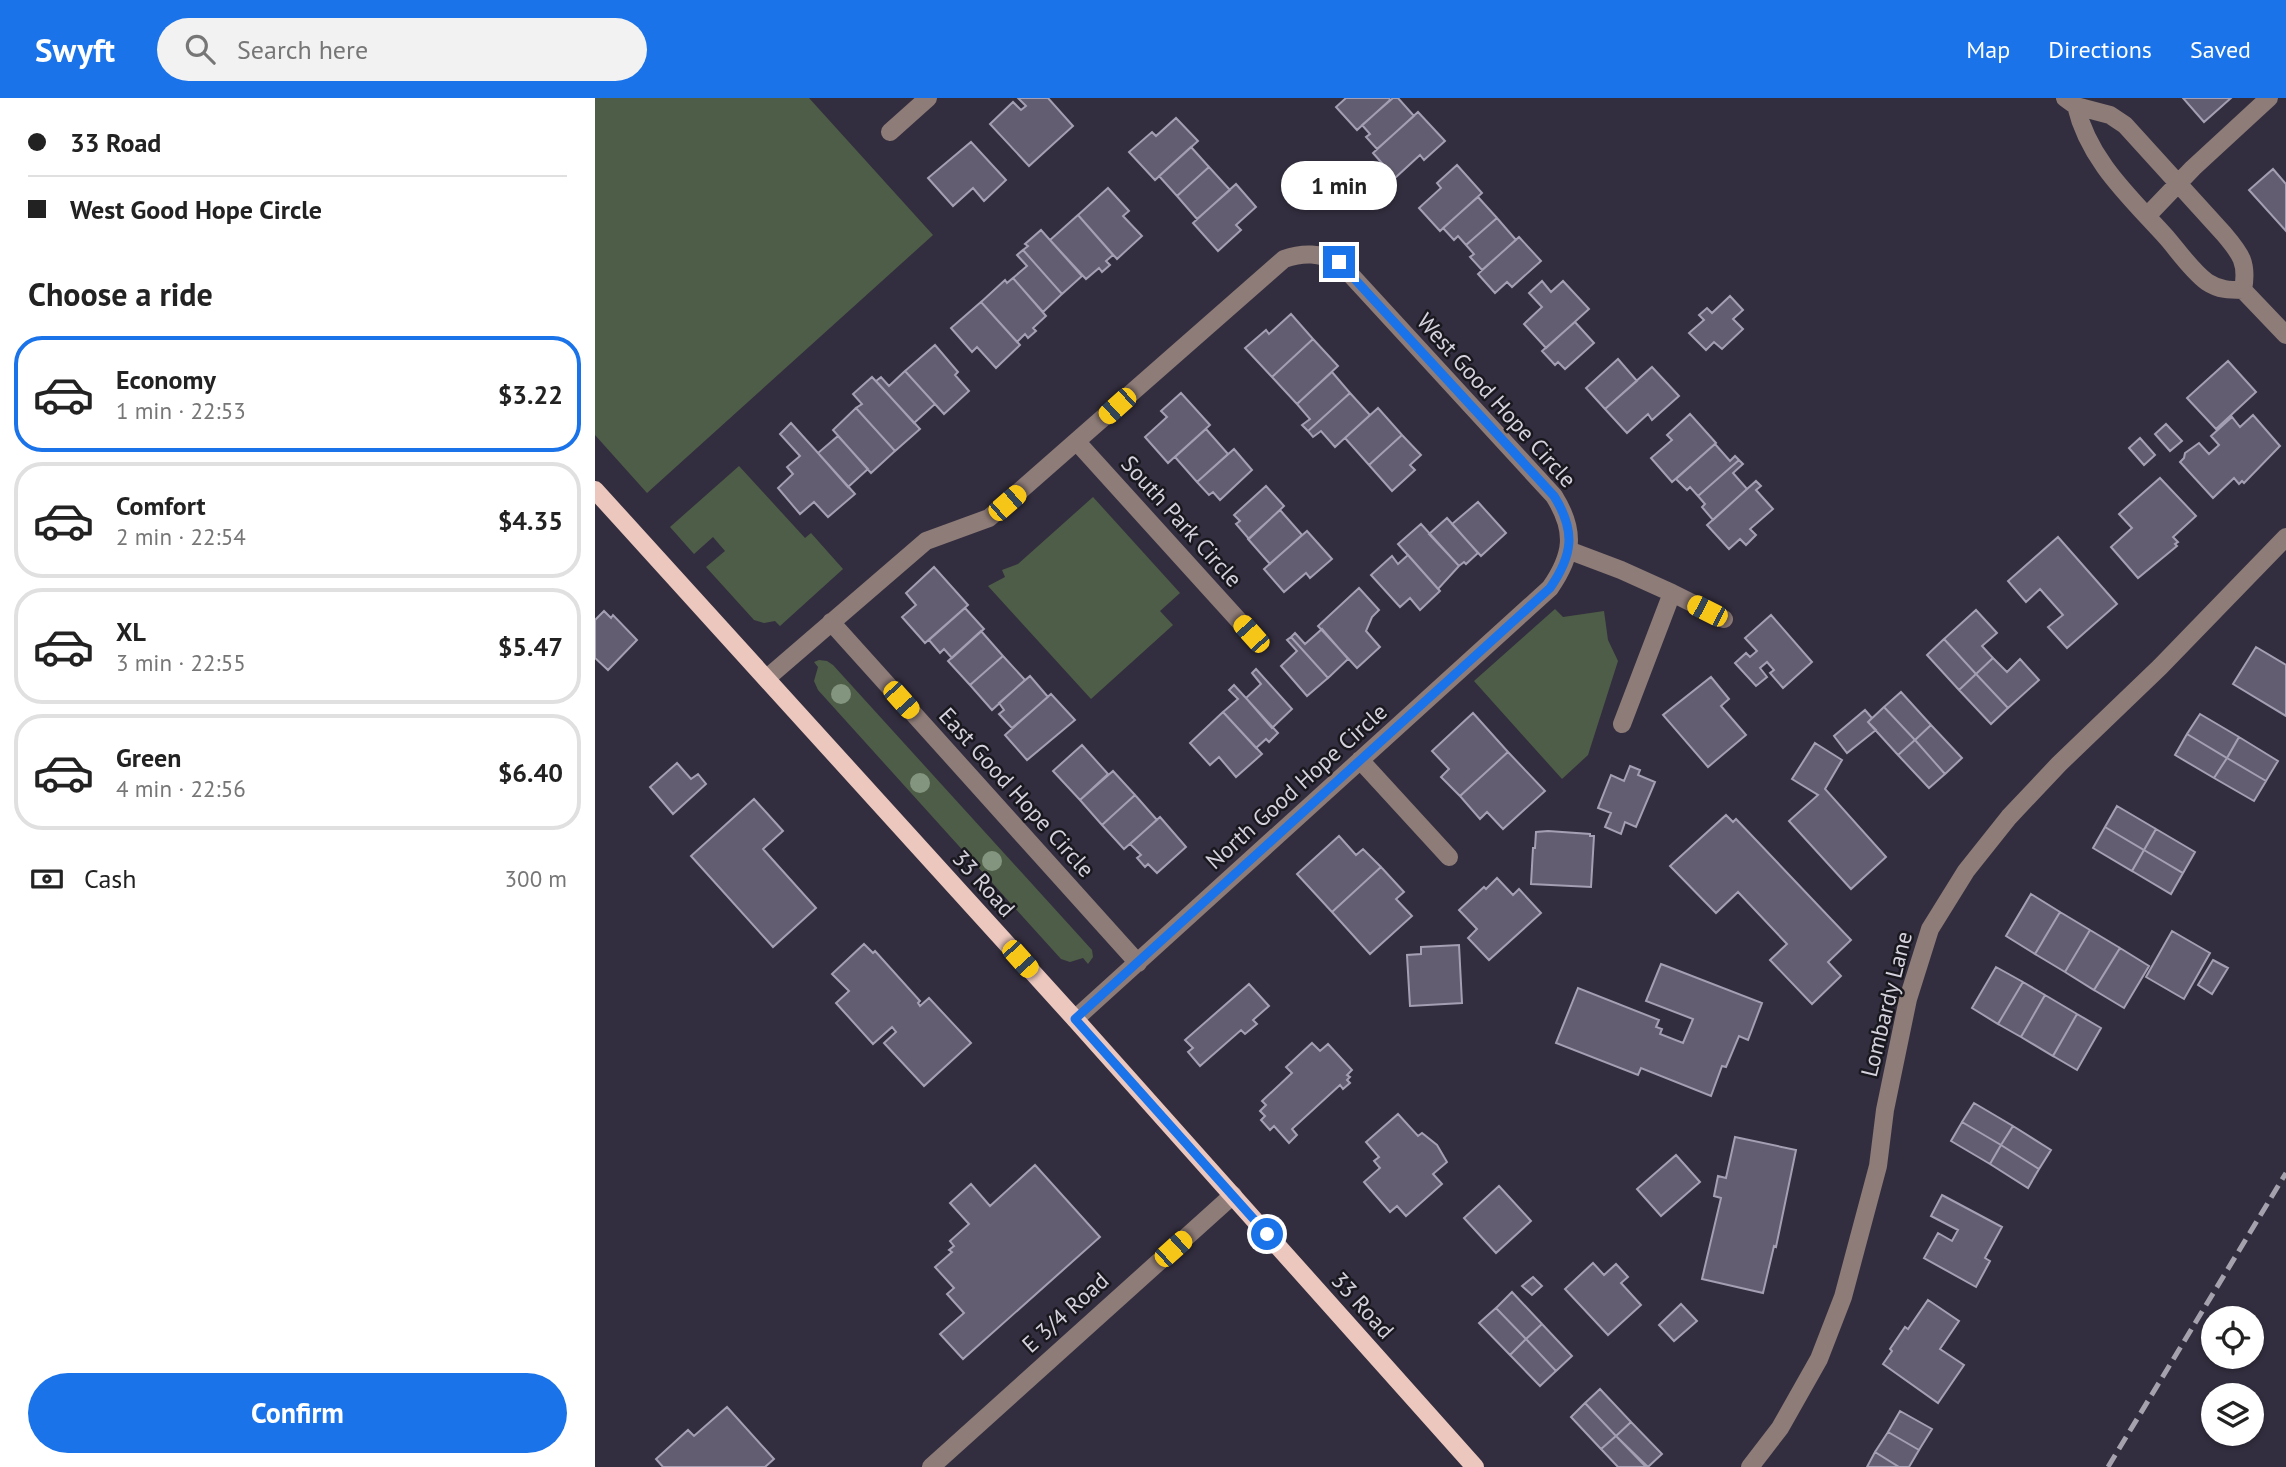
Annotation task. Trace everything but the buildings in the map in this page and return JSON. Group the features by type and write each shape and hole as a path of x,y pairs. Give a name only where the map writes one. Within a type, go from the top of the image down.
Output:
{"main road":[{"name":"33 Road","path":"595,490 1075,1019 1475,1467"}],"street":[{"path":"890,132 928,98"},
{"path":"2147,216 2178,183 2269,98"},
{"path":"2071,102 2110,115 2125,125 2240,252 2246,272 2243,290"},
{"path":"2071,102 2097,156 2206,281 2225,290 2243,290 2286,335"},
{"name":"West Good Hope Circle","path":"1077,442 1283,259 1298,254 1320,254 1339,262 1554,496 1564,513 1568,550 1563,569 1550,588"},
{"path":"767,678 926,541 989,518 1077,442"},
{"name":"South Park Circle","path":"1077,442 1251,634"},
{"name":"Lombardy Lane","path":"1751,1467 1780,1428 1819,1359 1843,1297 1878,1166 1885,1110 1907,999 1930,929 1966,871 2008,817 2160,667 2286,537"},
{"path":"1568,550 1621,570 1724,619"},
{"name":"North Good Hope Circle","path":"1075,1019 1550,588"},
{"path":"1622,724 1672,593"},
{"name":"East Good Hope Circle","path":"831,622 1138,963"},
{"path":"1360,760 1449,857"},
{"name":"E 3/4 Road","path":"931,1467 1233,1195"}],"green space":[{"path":"595,98 809,98 933,235 647,493 595,435"},
{"path":"739,466 805,538 811,533 843,569 780,626 775,621 764,623 754,620 706,567 725,551 713,537 694,554 670,527"},
{"path":"1093,497 1180,593 1160,611 1173,625 1091,699 988,586 1005,577 1002,570 1018,564"},
{"path":"1555,609 1563,617 1604,611 1608,640 1618,661 1588,755 1562,779 1474,681"},
{"path":"819,660 833,665 1092,950 1093,957 1088,964 1083,958 1070,962 1061,959 818,690 814,681 818,667 814,662"}],"railway":[{"path":"2108,1467 2286,1173"}],"route":[{"path":"1267,1234 1075,1019 1550,588 1563,569 1568,550 1564,513 1554,496 1339,262"}]}
